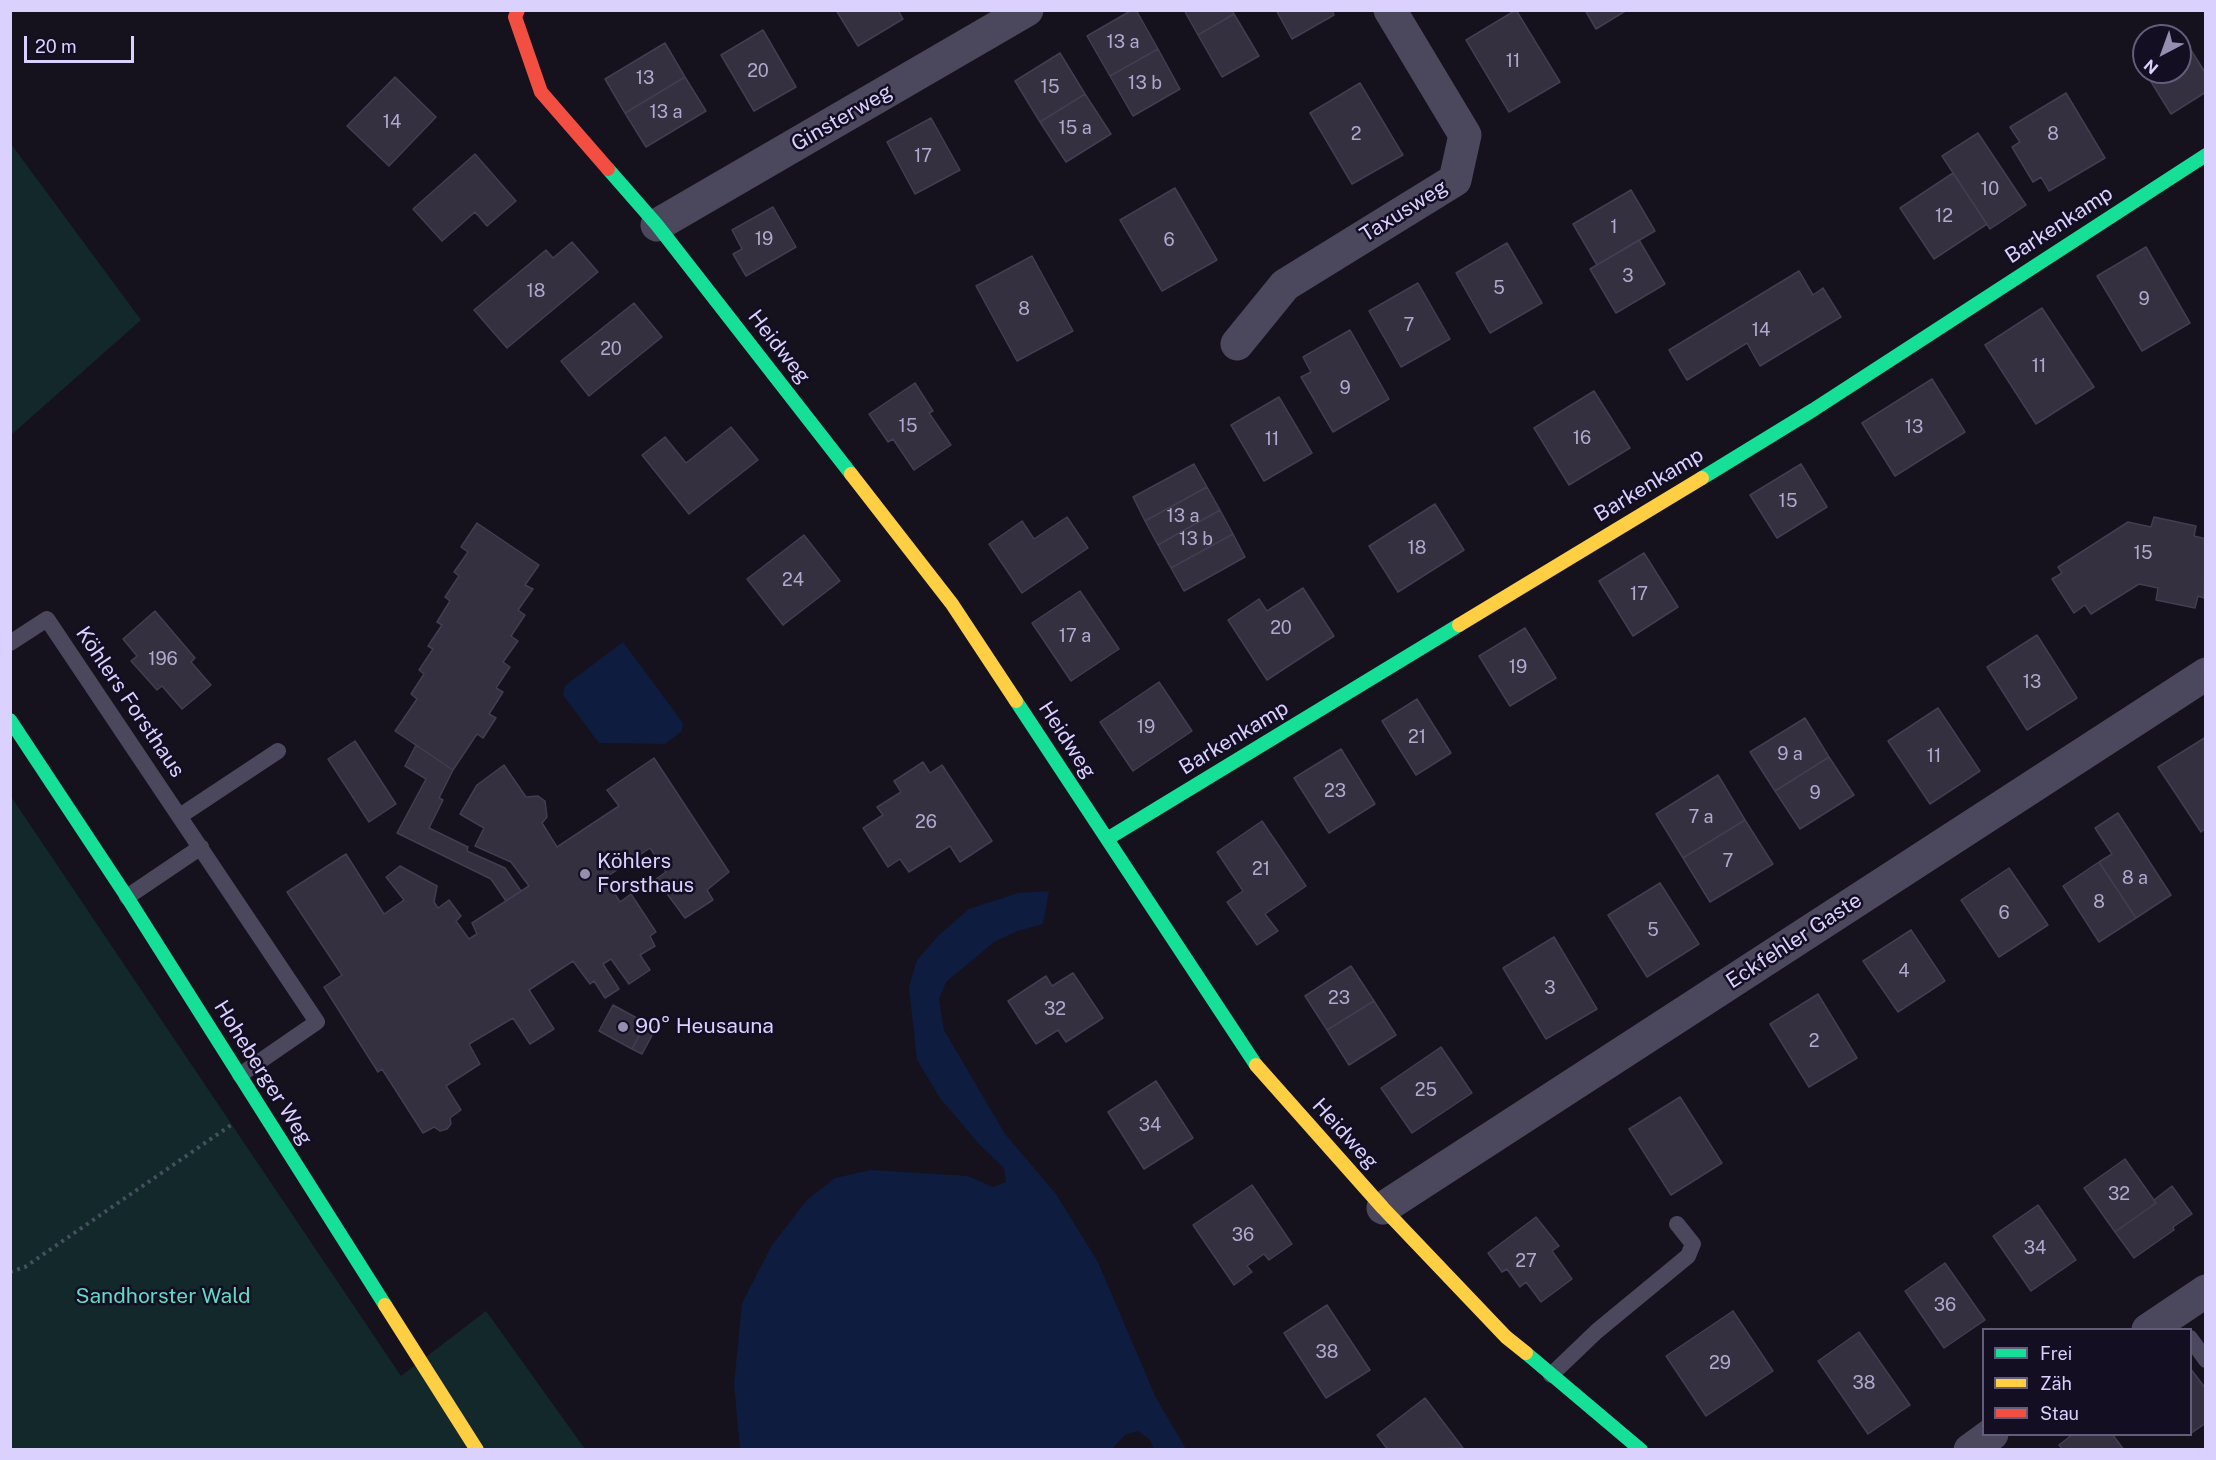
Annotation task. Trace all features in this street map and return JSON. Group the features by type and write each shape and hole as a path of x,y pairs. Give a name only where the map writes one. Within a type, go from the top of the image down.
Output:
{"street":[{"name":"Heidweg","path":"518,10 515,17 542,92 657,225 952,604 1261,1073 1383,1208 1506,1337 1641,1449"},
{"name":"Ginsterweg","path":"657,225 1027,10"},
{"name":"Taxusweg","path":"1237,344 1285,285 1455,180 1465,135 1390,10"},
{"name":"Barkenkamp","path":"1107,839 1813,410 2205,155"},
{"name":"Eckfehler Gaste","path":"1383,1208 2205,674"},
{"name":"Hoheberger Weg","path":"10,720 127,897 477,1449"},
{"path":"1970,1449 1989,1436"}],"lane":[{"name":"Köhlers Forsthaus","path":"10,643 47,619 316,1022 240,1076"},
{"path":"180,816 278,751"},
{"path":"127,897 201,848"},
{"path":"1551,1375 1597,1331 1688,1256 1693,1244 1677,1224"},
{"path":"2192,1330 2205,1360"}],"path":[{"path":"10,1272 25,1267 259,1105"}],"green space":[{"path":"11,144 141,320 10,435"},
{"name":"Sandhorster Wald","path":"10,795 401,1376 486,1311 585,1449 11,1449"}],"water":[{"path":"623,642 683,723 682,731 665,744 599,743 563,695 565,686"},
{"path":"1049,891 1043,924 1017,931 994,942 946,982 939,999 944,1030 1005,1134 1056,1194 1098,1262 1156,1398 1186,1449 1154,1449 1150,1440 1138,1431 1125,1435 1112,1449 740,1449 734,1384 742,1303 772,1245 807,1200 835,1178 871,1170 968,1176 993,1187 1006,1182 1004,1168 978,1143 940,1098 917,1060 909,987 917,960 939,935 969,909 1018,893"}],"building":[{"path":"836,10 898,10 903,19 858,46"},
{"path":"1132,10 1136,10 1158,49 1110,76 1087,36"},
{"path":"1184,10 1232,10 1234,14 1198,35"},
{"path":"1276,10 1332,10 1334,15 1292,39"},
{"path":"1516,10 1560,82 1509,112 1466,40"},
{"path":"1585,10 1627,10 1596,29"},
{"path":"1234,14 1259,56 1222,77 1198,35"},
{"path":"763,30 796,87 754,111 721,55"},
{"path":"665,43 685,77 625,113 605,79"},
{"path":"1158,49 1180,89 1133,116 1110,76"},
{"path":"2192,52 2206,74 2206,92 2171,114 2152,84 2192,84"},
{"path":"1060,53 1085,94 1040,122 1015,81"},
{"path":"395,77 436,117 389,166 347,126"},
{"path":"685,77 706,111 646,147 625,113"},
{"path":"1360,83 1403,155 1352,184 1310,113"},
{"path":"2066,93 2105,158 2049,191 2041,177 2033,182 2012,147 2020,142 2010,127"},
{"path":"1085,94 1111,134 1066,162 1040,122"},
{"path":"931,118 960,170 915,194 887,142"},
{"path":"1978,133 2026,205 1990,229 1942,156"},
{"path":"475,154 516,201 487,226 475,212 442,241 413,209"},
{"path":"1953,173 1987,224 1934,259 1900,208"},
{"path":"1175,188 1217,260 1162,291 1120,220"},
{"path":"1631,190 1655,231 1597,265 1573,224"},
{"path":"773,207 796,247 746,276 733,254 742,249 732,230"},
{"path":"1639,240 1665,284 1616,313 1590,269"},
{"path":"572,242 598,272 507,348 474,310 546,250 553,258"},
{"path":"1507,243 1542,303 1490,333 1456,273"},
{"path":"2146,247 2190,323 2142,351 2097,276"},
{"path":"1032,256 1073,331 1017,361 976,286"},
{"path":"1799,271 1813,295 1823,288 1841,317 1760,366 1747,343 1687,380 1669,350"},
{"path":"1418,283 1450,339 1401,367 1369,311"},
{"path":"634,303 662,337 589,396 561,361"},
{"path":"2042,308 2094,387 2036,424 1985,345"},
{"path":"1350,330 1389,399 1333,432 1301,377 1311,372 1303,357"},
{"path":"1932,379 1965,432 1895,476 1862,423"},
{"path":"915,383 933,411 929,413 951,445 914,470 893,439 888,442 869,414"},
{"path":"1594,391 1630,448 1569,485 1534,428"},
{"path":"1279,397 1312,453 1264,481 1231,425"},
{"path":"731,427 758,460 689,514 642,455 665,437 686,463"},
{"path":"1194,464 1207,487 1145,521 1133,497"},
{"path":"1801,464 1827,507 1777,538 1750,495"},
{"path":"1207,487 1220,510 1158,545 1145,521"},
{"path":"1435,504 1464,550 1398,592 1369,546"},
{"path":"1220,510 1233,534 1171,568 1158,545"},
{"path":"1067,517 1088,548 1022,593 989,544 1022,521 1034,539"},
{"path":"2154,517 2196,526 2194,536 2206,539 2204,598 2198,596 2195,608 2156,600 2158,588 2139,584 2091,614 2085,605 2074,613 2052,579 2062,573 2058,567 2128,522 2151,527"},
{"path":"477,523 539,565 525,585 533,589 518,610 525,615 511,636 518,641 503,662 510,667 496,688 503,692 489,714 496,718 483,738 477,734 453,770 395,731 417,699 411,694 424,674 419,670 433,649 428,646 442,625 437,622 450,601 445,597 459,576 454,572 468,552 461,547"},
{"path":"1233,534 1245,557 1184,591 1171,568"},
{"path":"804,535 840,581 783,625 747,579"},
{"path":"1644,553 1678,607 1633,636 1599,581"},
{"path":"1303,588 1334,636 1267,680 1228,620 1259,599 1267,611"},
{"path":"1080,591 1119,649 1071,681 1032,623"},
{"path":"155,611 195,658 191,662 211,685 182,709 162,686 157,690 131,661 137,656 123,639"},
{"path":"1525,628 1556,678 1510,706 1479,656"},
{"path":"2037,635 2077,698 2027,730 1987,667"},
{"path":"1159,682 1192,731 1133,771 1100,722"},
{"path":"1417,699 1451,753 1416,775 1382,721"},
{"path":"1938,708 1980,771 1930,804 1888,741"},
{"path":"1805,718 1829,757 1775,791 1750,752"},
{"path":"2206,737 2206,828 2201,832 2158,767"},
{"path":"355,741 396,804 369,822 328,759"},
{"path":"416,745 453,770 439,798 443,800 429,828 468,847 467,851 505,868 521,891 506,901 491,879 397,833 426,779 405,766"},
{"path":"1341,749 1375,804 1329,833 1294,778"},
{"path":"1829,757 1854,795 1800,829 1775,791"},
{"path":"654,758 729,872 707,890 713,900 685,918 656,879 666,872 650,848 605,878 620,902 631,894 656,932 650,936 655,946 640,955 650,970 629,984 611,959 603,964 619,989 605,998 594,981 590,984 573,961 529,990 554,1029 530,1044 513,1018 469,1044 480,1064 446,1086 461,1110 450,1118 451,1124 447,1129 440,1131 434,1127 423,1133 382,1069 378,1072 324,987 342,975 287,892 346,854 384,914 404,900 386,877 400,866 437,886 434,902 438,908 449,900 461,916 456,921 469,939 477,934 472,923 529,886 511,862 475,846 484,828 460,814 477,785 504,765 526,797 538,796 545,801 547,817 542,823 557,847 619,806 607,790"},
{"path":"923,762 930,773 942,765 992,841 960,862 950,846 909,872 900,859 888,867 863,828 883,815 877,807 901,792 894,781"},
{"path":"1718,775 1745,820 1683,858 1656,814"},
{"path":"2118,813 2171,895 2136,918 2099,862 2112,854 2095,828"},
{"path":"1745,820 1773,864 1710,902 1683,858"},
{"path":"1262,821 1306,886 1265,914 1278,931 1257,945 1227,902 1243,891 1217,852"},
{"path":"2099,862 2136,918 2099,942 2063,886"},
{"path":"2009,868 2048,925 1999,957 1961,900"},
{"path":"1660,883 1699,944 1647,977 1608,915"},
{"path":"1911,930 1945,981 1898,1012 1863,961"},
{"path":"1554,937 1597,1009 1546,1039 1503,968"},
{"path":"1351,966 1374,1001 1327,1030 1305,996"},
{"path":"1073,973 1103,1018 1066,1042 1058,1030 1036,1044 1008,1001 1046,976 1052,986"},
{"path":"1818,994 1857,1058 1809,1087 1770,1024"},
{"path":"1374,1001 1396,1035 1349,1065 1327,1030"},
{"name":"90° Heusauna","path":"613,1005 646,1023 632,1049 599,1031"},
{"path":"646,1023 656,1028 642,1054 632,1049"},
{"path":"1441,1047 1472,1093 1412,1133 1381,1088"},
{"path":"1156,1081 1193,1138 1144,1169 1108,1112"},
{"path":"1680,1097 1722,1163 1671,1195 1629,1129"},
{"path":"2125,1159 2156,1203 2115,1232 2084,1188"},
{"path":"1252,1185 1292,1244 1269,1260 1264,1254 1247,1266 1252,1272 1234,1285 1193,1225"},
{"path":"2172,1186 2192,1214 2173,1227 2174,1230 2134,1258 2115,1232 2156,1203 2154,1200"},
{"path":"2038,1205 2076,1260 2031,1291 1993,1236"},
{"path":"1536,1217 1559,1246 1552,1251 1572,1279 1541,1302 1526,1282 1520,1287 1507,1269 1502,1272 1488,1253"},
{"path":"1945,1263 1985,1320 1944,1348 1905,1291"},
{"path":"1327,1305 1370,1370 1326,1398 1284,1333"},
{"path":"1733,1311 1773,1371 1706,1416 1666,1356"},
{"path":"1859,1332 1910,1405 1868,1434 1818,1361"},
{"path":"2192,1371 2206,1389 2206,1423 2192,1433"},
{"path":"1425,1398 1463,1448 1388,1450 1377,1435"},
{"path":"2070,1436 2114,1436 2124,1450 2063,1450 2059,1445"}],"traffic: fast":[{"path":"1702,478 1813,410 2206,155"},
{"path":"608,169 657,225 851,474"},
{"path":"1107,839 1459,625"},
{"path":"1016,701 1256,1065"},
{"path":"10,720 127,897 385,1305"},
{"path":"1526,1353 1641,1450"}],"traffic: slow":[{"path":"851,474 952,604 1016,701"},
{"path":"1459,625 1702,478"},
{"path":"1256,1065 1383,1208 1506,1337 1526,1353"},
{"path":"385,1305 477,1450"}],"traffic: jam":[{"path":"518,10 515,17 541,92 608,169"}],"place":[{"name":"Köhlers Forsthaus","path":"585,874"},
{"name":"90° Heusauna","path":"623,1027"}]}
